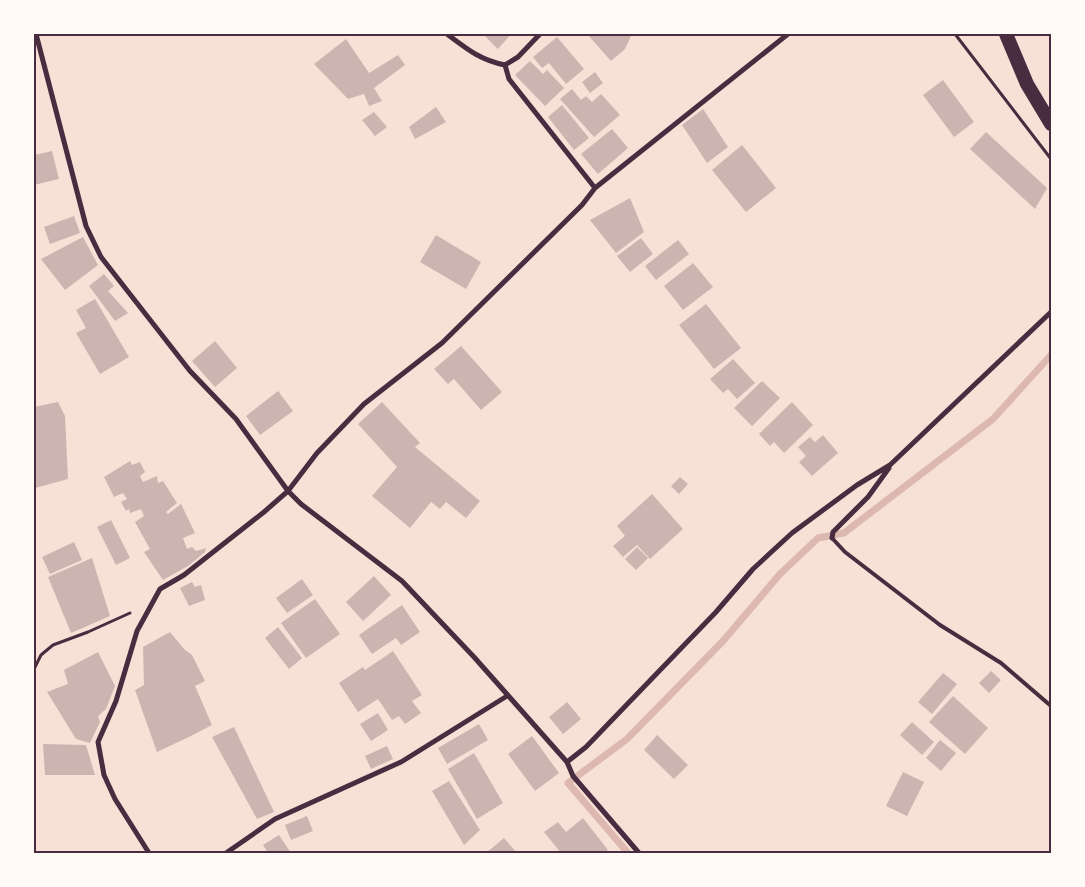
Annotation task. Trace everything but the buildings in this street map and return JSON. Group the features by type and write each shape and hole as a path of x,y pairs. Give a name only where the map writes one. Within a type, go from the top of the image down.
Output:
{"highway":[{"path":"1006,34 1027,84 1051,124"}],"street":[{"path":"36,34 86,226 101,257 190,371 236,419 288,491 301,504 402,580 474,657 567,762 575,778 639,853"},
{"path":"447,34 473,53 490,62 505,64 518,57 540,34"},
{"path":"149,853 115,800 104,775 98,742 116,701 136,631 160,589 184,575 288,491 317,453 364,404 442,343 582,205 595,188 788,34"},
{"path":"505,64 509,79 595,188"},
{"path":"832,535 868,497 890,466 1051,312"},
{"path":"567,762 586,747 716,612 753,569 792,533 857,485 890,466"},
{"path":"226,853 275,819 402,762 508,696"}],"lane":[{"path":"832,535 846,552 940,626 1001,663 1051,706"}],"path":[{"path":"955,34 1051,159"},
{"path":"34,669 41,655 52,645 88,632 152,603"}],"waterway":[{"path":"628,853 568,783 627,739 723,641 780,574 818,538 844,533 993,419 1051,355"}]}
